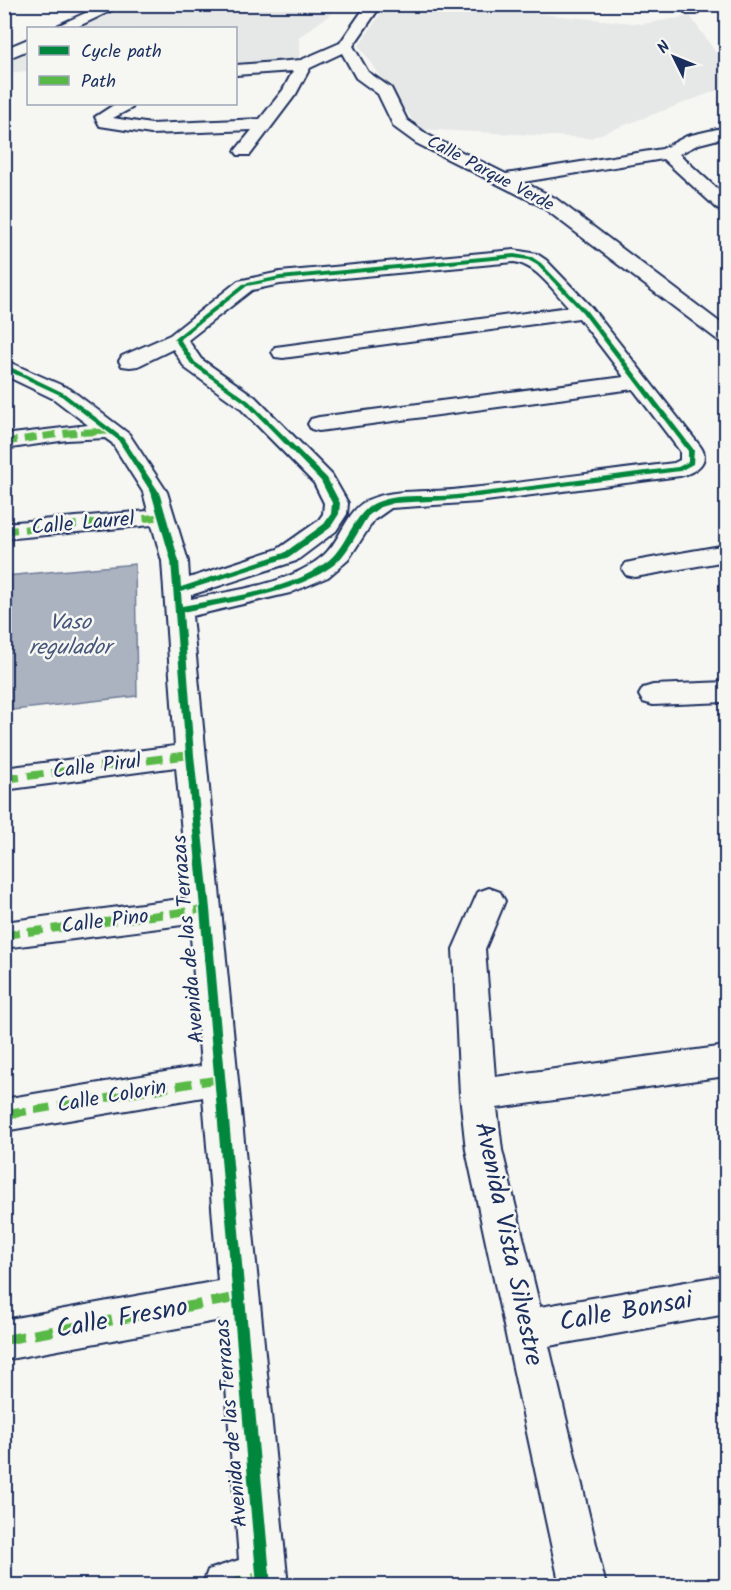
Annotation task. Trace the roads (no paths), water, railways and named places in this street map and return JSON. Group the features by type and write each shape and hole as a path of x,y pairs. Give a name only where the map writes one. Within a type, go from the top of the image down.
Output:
{"street":[{"path":"93,4 115,6"},
{"path":"237,70 304,65 345,46 375,4"},
{"path":"66,27 115,6"},
{"path":"4,42 26,45"},
{"path":"4,55 26,45"},
{"name":"Calle Parque Verde","path":"345,46 362,75 385,91 400,123 422,139 548,202 726,337"},
{"path":"244,151 290,92 304,65"},
{"path":"124,105 103,117 106,122 151,129 263,124"},
{"path":"504,180 667,153 693,140 726,132"},
{"path":"667,153 726,206"},
{"path":"130,361 177,339 245,285 280,278 514,256 530,258 584,311 692,451 691,464 680,469 449,498 386,502 368,511 349,543 333,561 313,574 269,589 178,601"},
{"path":"284,352 584,311"},
{"path":"177,339 193,363 247,402 324,480 336,503 335,514 327,526 287,555 178,601"},
{"name":"Avenida de las Terrazas","path":"4,366 62,394 121,439 155,492 175,561 190,755 240,1298 251,1582"},
{"path":"319,424 638,382"},
{"path":"4,442 67,433 111,431"},
{"name":"Calle Laurel","path":"4,531 161,517"},
{"path":"634,569 726,557"},
{"path":"653,695 726,692"},
{"name":"Calle Pirul","path":"4,779 190,755"},
{"name":"Avenida Vista Silvestre","path":"489,901 469,949 478,1095 484,1150 583,1586"},
{"name":"Calle Pino","path":"4,935 205,909"},
{"path":"478,1095 726,1061"},
{"name":"Calle Colorin","path":"4,1115 220,1079"},
{"name":"Calle Bonsai","path":"526,1330 726,1294"},
{"name":"Calle Fresno","path":"4,1340 240,1298"}],"water":[{"name":"Vaso regulador","path":"135,564 137,696 5,711 5,576"}]}
